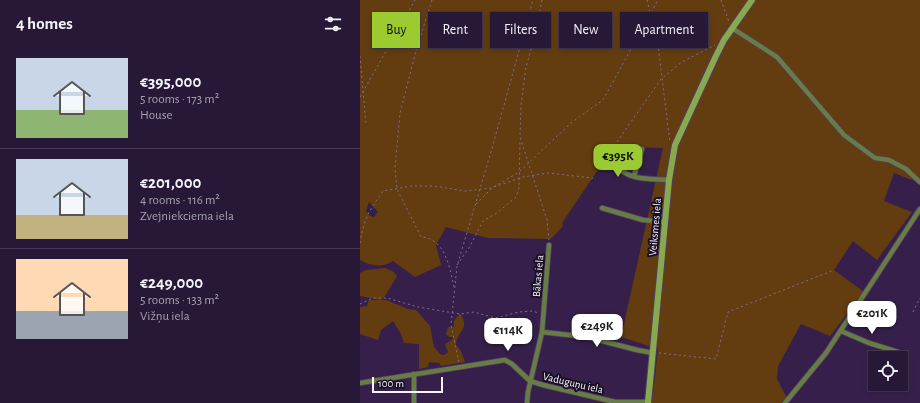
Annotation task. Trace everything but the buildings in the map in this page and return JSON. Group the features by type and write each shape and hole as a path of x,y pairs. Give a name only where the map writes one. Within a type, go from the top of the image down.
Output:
{"main road":[{"name":"Veiksmes iela","path":"648,402 669,180 675,145 724,40 752,0"}],"street":[{"path":"732,28 777,57 844,135 875,158 889,160 906,169 920,182"},
{"path":"634,176 642,149"},
{"path":"611,162 626,174 643,178 669,180"},
{"path":"602,208 642,220 665,222"},
{"path":"785,403 815,368 841,331 920,210"},
{"name":"Bākas iela","path":"527,403 530,381 542,332 549,245"},
{"path":"841,331 894,351"},
{"path":"542,332 587,338 653,353"},
{"name":"Vaduguņu iela","path":"360,383 460,366 506,360 530,381 543,385 615,402 648,402"},
{"path":"414,374 414,403"}],"path":[{"path":"360,97 415,0"},
{"path":"432,0 417,47 400,113 395,168 397,189 421,237 429,237 443,250 450,267 454,289"},
{"path":"460,366 458,351 451,325 451,312 457,266 476,204 533,0"},
{"path":"457,266 469,248 483,221 497,213 516,197 519,188 521,105 526,67 535,36 542,0"},
{"path":"647,0 650,12"},
{"path":"652,12 658,0"},
{"path":"721,0 732,28"},
{"path":"614,146 661,79 682,62 724,40"},
{"path":"476,204 492,188 519,172 571,123 603,100 632,48"},
{"path":"658,48 670,145"},
{"path":"360,56 366,125"},
{"path":"520,137 547,220 549,245"},
{"path":"360,243 367,213 383,191 412,186 434,186 464,191 492,188 519,178 548,173 593,178"},
{"path":"653,353 716,359 728,312 834,270"},
{"path":"360,304 373,298 387,298 418,307 460,314 474,312 495,318 519,312 532,311 543,314"},
{"path":"913,312 920,298"}],"shaded area":[{"path":"360,0 920,0 920,183 894,173 884,201 912,212 877,260 853,241 834,270 864,292 830,336 801,324 778,366 777,379 787,398 782,403 652,403 658,349 621,337 663,148 614,146 562,223 563,226 552,238 488,238 446,227 436,245 441,265 415,277 393,261 385,265 368,264 360,260","holes":["369,202 378,212 374,217 370,216 366,211"]},
{"path":"385,268 394,272 397,276 385,296 381,300 360,296 360,273 366,270"},
{"path":"369,300 386,300 408,309 416,310 430,326 434,347 440,354 444,355 448,352 445,344 452,340 453,337 449,337 446,334 448,327 454,327 454,321 460,313 463,319 464,327 456,345 461,351 465,362 441,366 439,363 429,362 428,367 419,369 419,344 404,343 401,334 393,321 381,330 378,340 360,334 360,307 367,306"}]}
